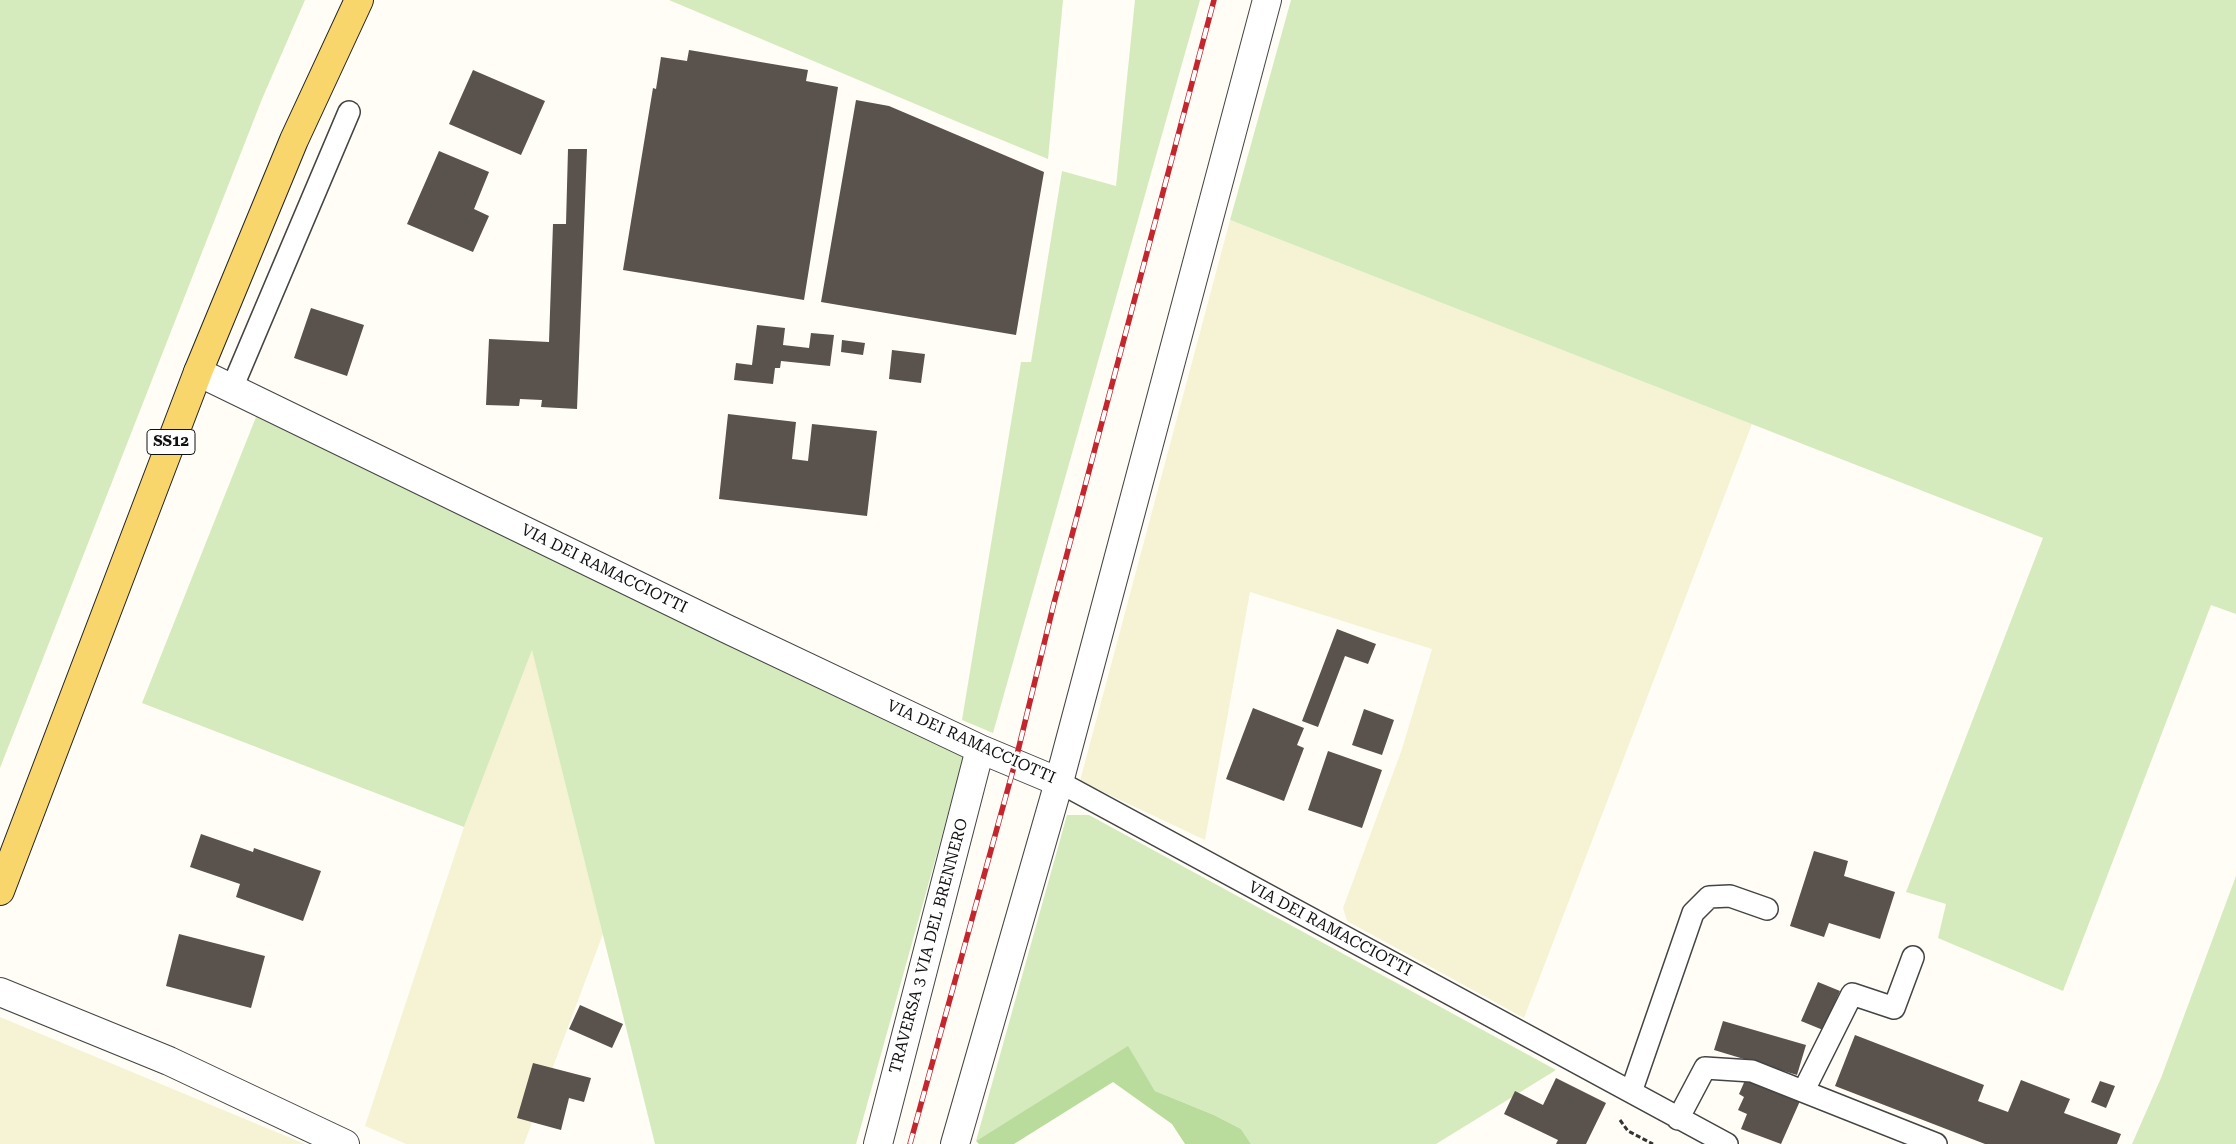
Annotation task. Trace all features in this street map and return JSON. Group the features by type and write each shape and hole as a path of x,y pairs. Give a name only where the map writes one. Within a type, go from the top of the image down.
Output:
{"main road":[{"name":"SS12","path":"0,891 198,372 294,140 359,0"}],"street":[{"path":"955,1144 1059,782 1266,0"},
{"name":"VIA DEI RAMACCIOTTI","path":"198,372 727,629 980,749 1059,782"},
{"name":"TRAVERSA 3 VIA DEL BRENNERO","path":"878,1144 980,749"},
{"path":"0,992 169,1061 345,1144"}],"lane":[{"path":"232,388 349,112"},
{"name":"VIA DEI RAMACCIOTTI","path":"1059,782 1727,1144"},
{"path":"1631,1092 1694,913 1709,897 1730,896 1767,909"},
{"path":"1804,1090 1852,994 1894,1008 1913,957"},
{"path":"1678,1119 1705,1068 1752,1071 1804,1090 1936,1144"}],"shaded area":[{"path":"1230,220 1752,424 1524,1018 1347,921 1343,908 1402,749 1432,649 1250,592 1205,840 1080,781"},
{"path":"532,649 603,934 524,1144 406,1144 365,1126 464,827"},
{"path":"0,1017 305,1144 0,1144"}],"green space":[{"path":"0,0 305,0 262,99 0,768"},
{"path":"669,0 1063,0 1048,159 958,122"},
{"path":"1135,0 1200,0 993,733 962,720 1021,362 1031,362 1062,171 1116,186"},
{"path":"1291,0 2236,0 2236,614 2211,605 2063,991 1938,938 1946,904 1906,892 2043,538 1230,220"},
{"path":"256,417 966,749 856,1144 655,1144 532,650 464,827 142,703"},
{"path":"1067,815 1089,815 1556,1070 1436,1144 1251,1144 1241,1129 1214,1115 1155,1091 1128,1047 976,1141"},
{"path":"2236,876 2236,1144 2132,1144 2161,1078"},
{"path":"1128,1046 1155,1091 1214,1115 1241,1129 1251,1144 1185,1144 1172,1124 1113,1082 1014,1144 979,1144 976,1141"}],"building":[{"path":"689,50 808,70 806,81 838,87 804,300 623,270 653,88 656,89 661,57 687,61"},
{"path":"473,70 545,101 521,155 449,124"},
{"path":"856,100 889,106 1044,172 1016,335 821,302"},
{"path":"568,149 587,149 577,409 541,407 542,400 520,399 519,406 486,405 489,339 549,342 553,224 566,224"},
{"path":"439,151 489,172 474,209 489,216 473,252 407,224"},
{"path":"311,308 364,325 347,376 294,358"},
{"path":"757,325 785,328 783,345 809,348 811,333 834,335 830,366 781,361 780,368 775,368 773,384 734,380 736,363 752,365"},
{"path":"842,340 865,343 863,355 841,352"},
{"path":"892,350 925,354 921,383 889,379"},
{"path":"728,414 796,422 792,459 808,461 812,424 877,431 867,516 719,499"},
{"path":"1337,629 1376,644 1368,664 1345,656 1318,727 1302,721"},
{"path":"1253,708 1304,728 1297,745 1304,748 1284,801 1226,779"},
{"path":"1364,709 1394,720 1382,755 1352,745"},
{"path":"1328,751 1382,770 1362,828 1308,810"},
{"path":"201,834 253,852 254,848 321,871 303,921 236,897 240,884 190,867"},
{"path":"1814,851 1848,861 1844,876 1895,892 1880,939 1829,923 1824,937 1790,926"},
{"path":"179,934 265,956 251,1008 166,986"},
{"path":"1818,982 1840,991 1823,1030 1801,1021"},
{"path":"580,1005 623,1024 612,1048 569,1029"},
{"path":"1723,1021 1806,1045 1797,1075 1714,1050"},
{"path":"1855,1035 1984,1085 1978,1101 2008,1112 2021,1080 2070,1099 2064,1113 2121,1134 2117,1144 1985,1144 1835,1086"},
{"path":"533,1063 591,1078 584,1102 569,1098 561,1130 517,1118"},
{"path":"1556,1078 1606,1103 1586,1144 1556,1144 1558,1140 1504,1114 1515,1091 1543,1105"},
{"path":"1746,1078 1800,1101 1781,1144 1741,1129 1747,1114 1738,1110 1744,1097 1739,1094"},
{"path":"2100,1081 2115,1086 2106,1108 2091,1102"}],"railway":[{"path":"910,1144 1015,763 1054,603 1214,0"}]}
